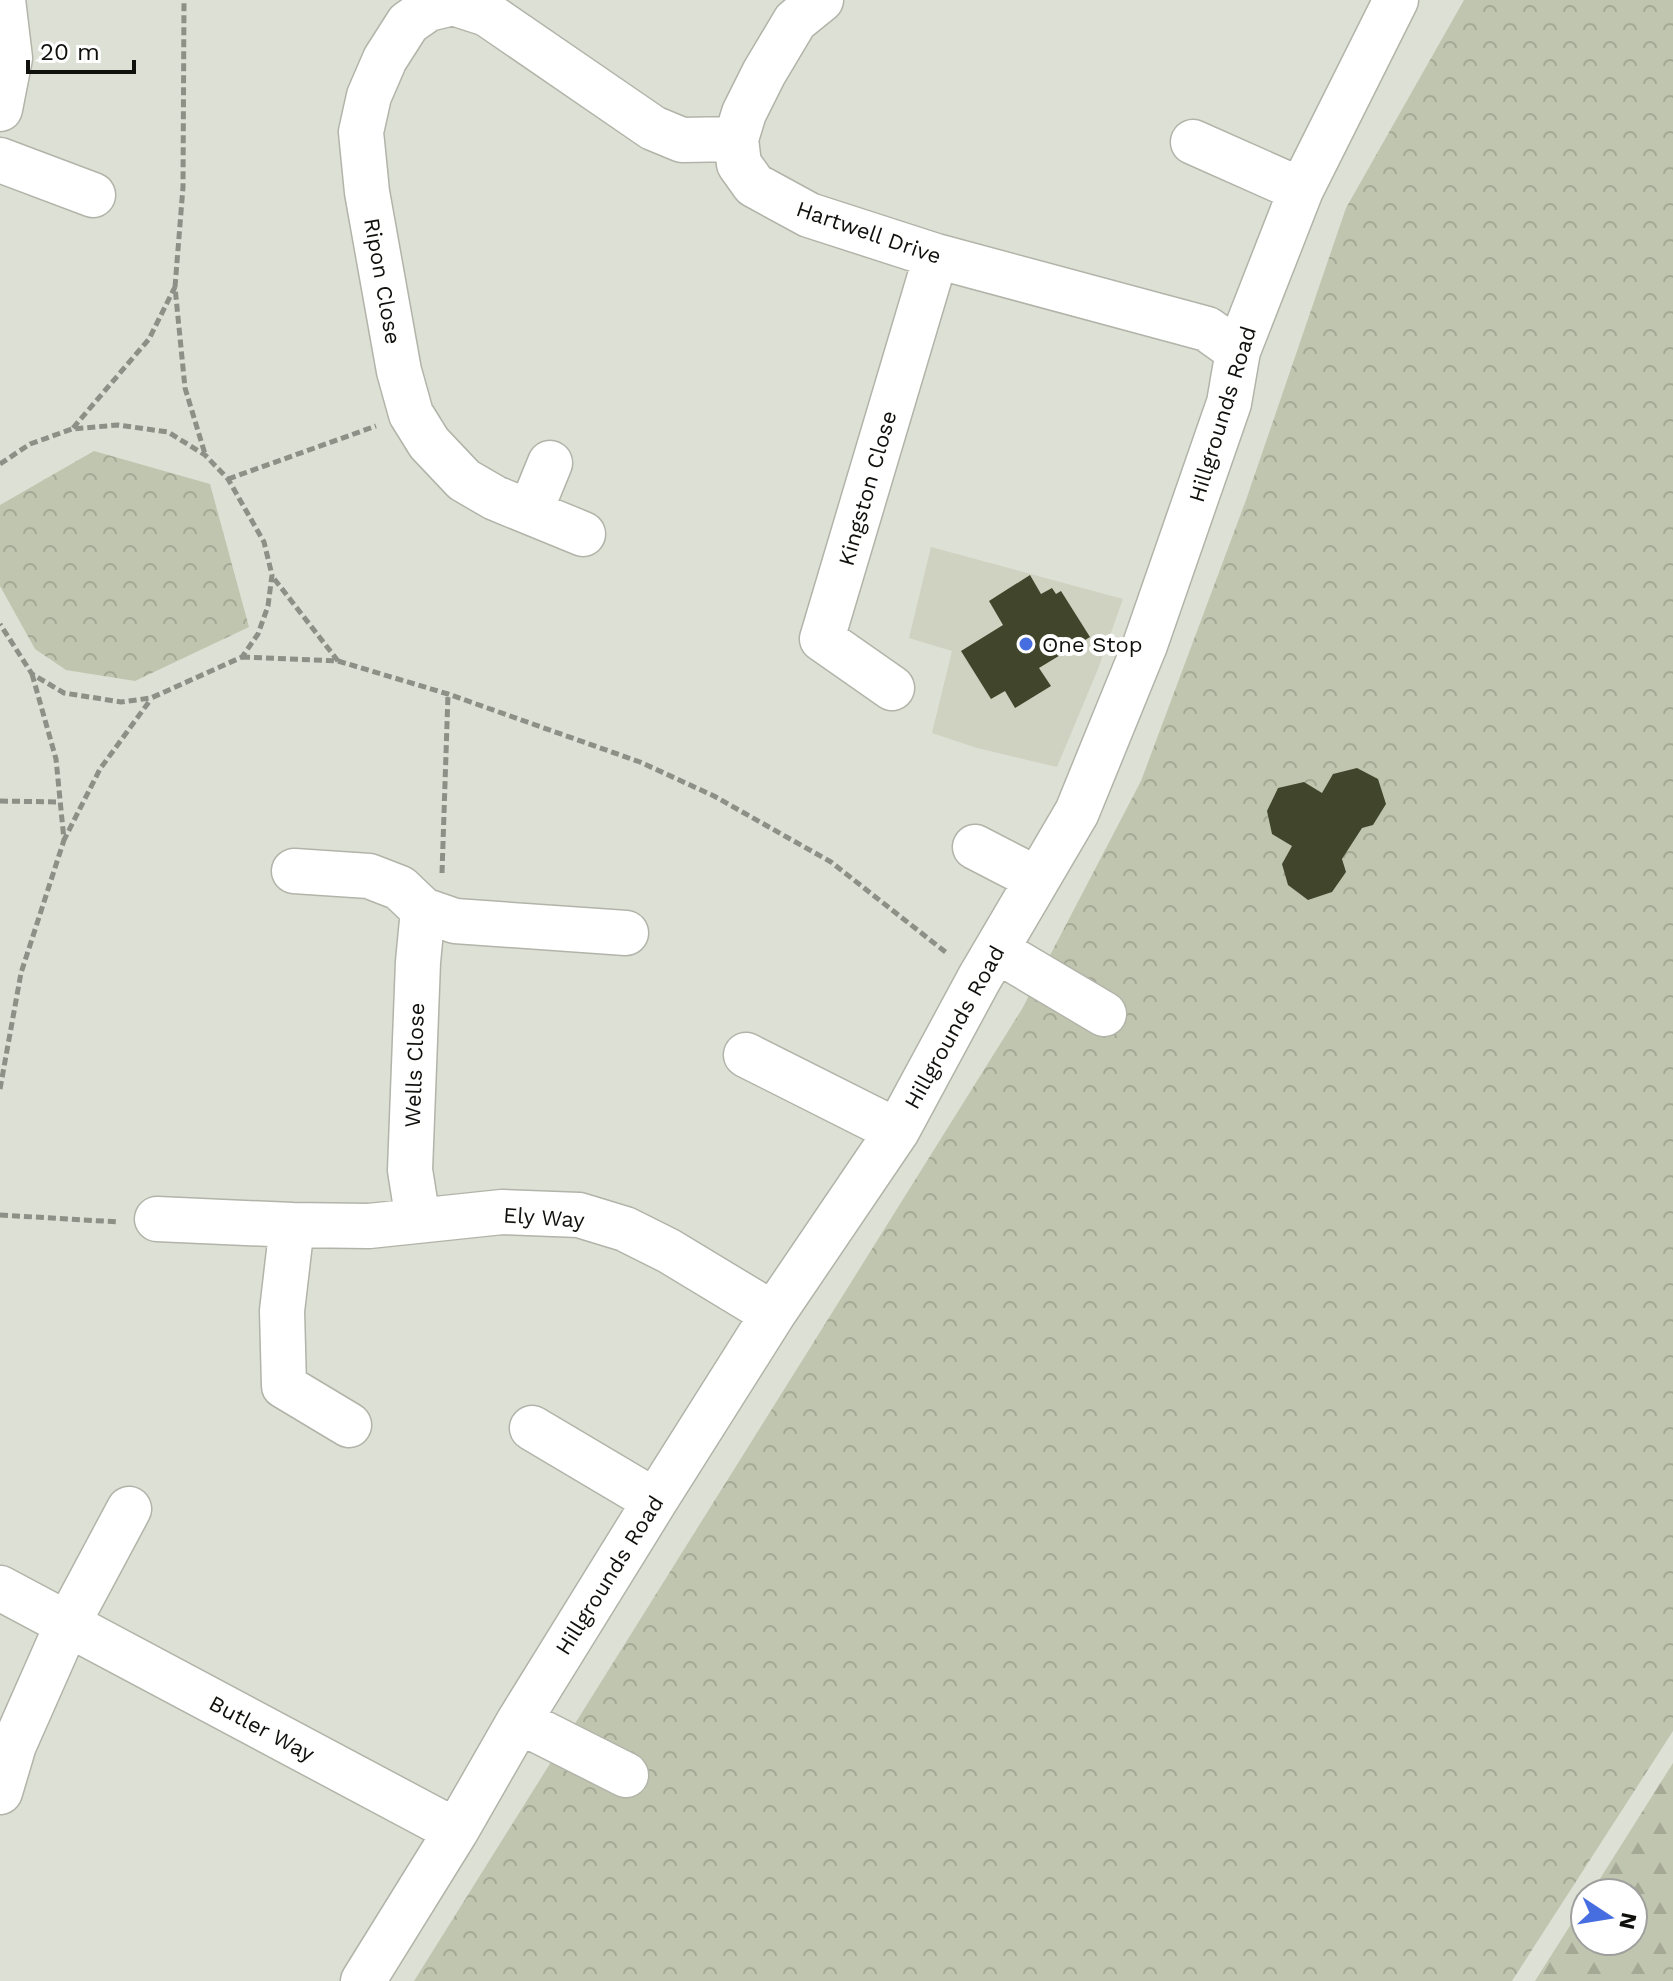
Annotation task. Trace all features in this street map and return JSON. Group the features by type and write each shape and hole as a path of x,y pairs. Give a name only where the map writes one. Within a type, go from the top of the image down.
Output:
{"street":[{"path":"0,109 10,58 3,0"},
{"path":"426,5 453,3 487,14 653,128 682,140 736,139 744,113 764,73 795,21 821,0"},
{"name":"Hillgrounds Road","path":"363,1981 655,1501 773,1314 897,1131 988,964 1077,812 1145,645 1229,403 1238,351 1301,190 1396,0"},
{"name":"Ripon Close","path":"426,5 408,23 385,59 369,96 361,132 367,192 399,371 411,414 429,443 464,480 495,498 583,534"},
{"name":"Hartwell Drive","path":"736,139 739,164 754,185 809,215 936,256 1207,329 1238,351"},
{"path":"1193,142 1301,190"},
{"path":"0,160 93,195"},
{"name":"Kingston Close","path":"892,688 822,639 936,256"},
{"path":"530,512 550,463"},
{"path":"975,847 1037,879"},
{"path":"294,871 369,876 400,888 432,913 455,921 626,933"},
{"name":"Wells Close","path":"418,1220 410,1170 418,962 432,913"},
{"path":"988,964 1104,1014"},
{"path":"746,1055 897,1131"},
{"name":"Ely Way","path":"157,1219 369,1226 502,1212 579,1215 625,1229 669,1251 773,1314"},
{"path":"292,1225 282,1311 284,1386 349,1425"},
{"path":"532,1428 655,1501"},
{"path":"0,1792 14,1745 67,1625 129,1509"},
{"name":"Butler Way","path":"0,1588 456,1831"},
{"path":"519,1721 626,1775"}],"path":[{"path":"184,0 183,187 175,287 185,388 205,455"},
{"path":"72,429 149,339 175,287"},
{"path":"228,479 411,414"},
{"path":"0,464 30,444 72,429 118,425 168,432 205,455 228,479 264,542 272,575 268,606 258,634 242,657"},
{"path":"272,575 338,661"},
{"path":"0,624 32,674 56,759 64,840"},
{"path":"32,674 64,693 121,702 151,698 242,657 338,661 448,694 640,762 714,796 831,862 988,964"},
{"path":"432,913 448,694"},
{"path":"0,1089 21,973 64,840 100,769 151,698"},
{"path":"0,801 60,802"},
{"path":"0,1215 130,1223 157,1219"}],"shaded area":[{"path":"931,547 1123,599 1057,767 977,748 932,733 952,651 909,638"}],"green space":[{"path":"1464,0 1673,0 1673,1731 1579,1877 1569,1877 1569,1892 1512,1981 414,1981 1022,1009 1141,781 1246,500 1346,208"},
{"path":"94,451 210,484 249,627 135,681 66,670 35,649 0,586 0,505"},
{"path":"1673,1763 1673,1973 1658,1981 1535,1981 1569,1927 1569,1957 1649,1957 1649,1877 1601,1877"},
{"path":"1673,1943 1673,1981 1648,1981"}],"building":[{"name":"One Stop","path":"1030,575 1041,594 1052,588 1056,594 1061,591 1090,637 1039,668 1051,686 1015,708 1005,691 991,699 961,651 1003,625 989,601"},
{"path":"1357,768 1378,779 1386,804 1373,825 1362,828 1342,859 1346,872 1332,892 1308,900 1288,885 1282,864 1292,846 1272,834 1267,811 1278,788 1304,782 1322,793 1333,774"}],"place":[{"name":"One Stop","path":"1026,644"}]}
